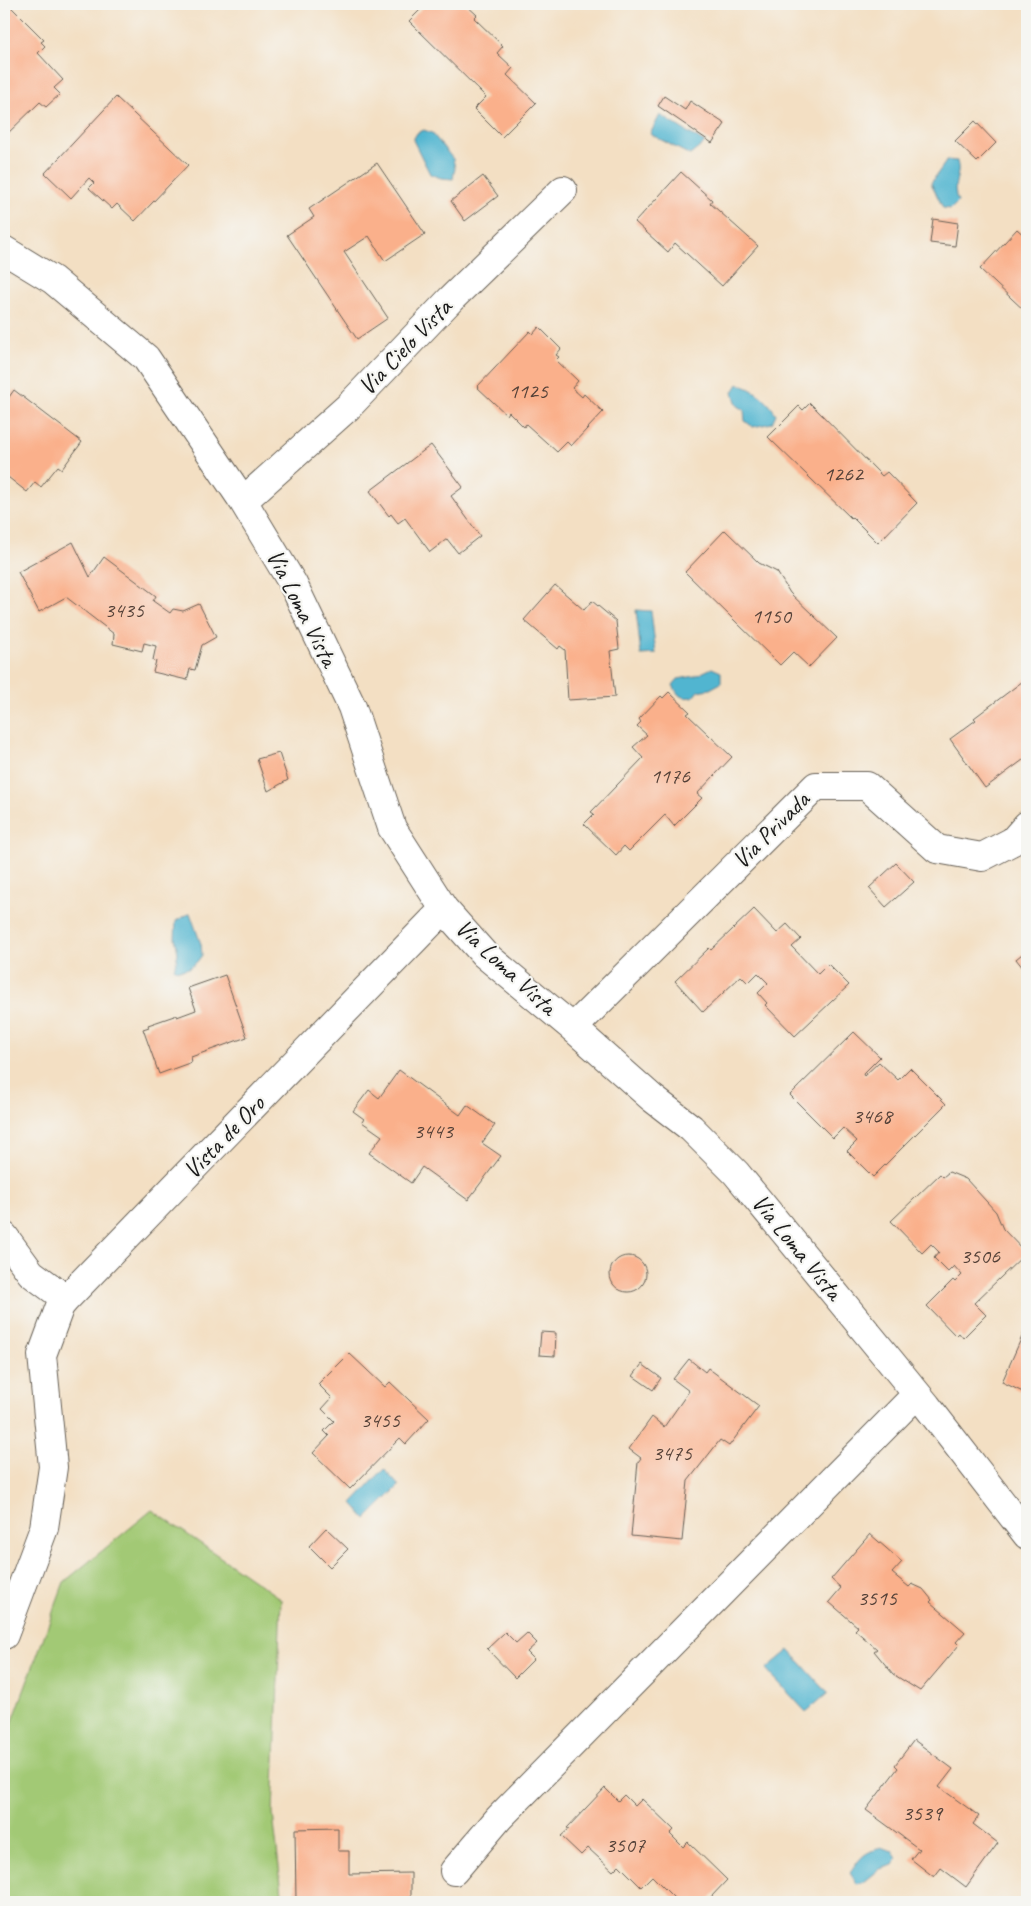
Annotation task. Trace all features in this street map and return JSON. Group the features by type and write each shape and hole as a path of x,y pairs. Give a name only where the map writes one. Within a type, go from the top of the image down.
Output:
{"street":[{"name":"Via Cielo Vista","path":"243,500 348,407 451,299 563,190"},
{"name":"Via Loma Vista","path":"4,250 52,280 146,358 243,500 293,584 352,707 392,828 444,909 484,954 573,1028 652,1098 691,1128 736,1173 917,1394 1027,1535"},
{"name":"Via Privada","path":"573,1028 816,786 867,786 937,849 982,857 1013,841 1027,825"},
{"name":"Vista de Oro","path":"4,1635 44,1528 54,1467 42,1355 60,1306 444,909"},
{"path":"4,1236 31,1273 66,1299"},
{"path":"454,1871 499,1818 917,1394"}],"green space":[{"path":"152,1510 281,1599 273,1814 283,1902 4,1902 4,1745 64,1582"}],"water":[{"path":"660,115 705,143 690,155 650,134"},
{"path":"424,130 432,133 453,159 455,168 453,179 441,178 430,174 413,140 417,133"},
{"path":"947,160 957,161 958,167 955,190 958,202 951,209 943,208 931,183"},
{"path":"738,384 755,392 769,404 776,414 772,423 753,427 745,421 744,410 737,405 733,392"},
{"path":"636,610 651,611 656,654 641,655"},
{"path":"712,668 721,672 721,683 710,689 698,691 693,697 686,698 680,696 673,685 678,679 695,676"},
{"path":"190,913 201,944 202,955 197,962 187,969 174,969 178,953 175,938 176,921"},
{"path":"384,1469 399,1486 366,1519 352,1503"},
{"path":"789,1650 828,1693 806,1712 766,1669"},
{"path":"883,1848 893,1851 897,1859 893,1865 880,1869 864,1882 857,1884 850,1873 857,1863 867,1853"}],"building":[{"path":"4,4 8,4 44,40 41,42 45,46 38,53 63,80 54,88 60,94 46,107 40,102 4,137"},
{"path":"426,4 465,4 477,15 474,18 503,46 497,53 513,68 507,75 536,103 502,137 474,109 486,97 409,21"},
{"path":"664,96 685,110 690,101 725,124 712,143 658,106"},
{"path":"116,97 188,165 135,221 117,204 112,209 89,188 94,183 89,178 71,198 45,173"},
{"path":"975,121 996,143 977,162 955,141"},
{"path":"377,163 425,234 385,261 369,236 344,252 388,318 357,339 287,235 314,217 309,209"},
{"path":"681,172 712,200 710,203 758,246 722,286 675,243 668,252 635,222"},
{"path":"483,176 498,196 465,221 451,201"},
{"path":"933,219 958,223 955,246 930,243"},
{"path":"1017,229 1027,238 1027,313 980,269"},
{"path":"539,327 561,349 556,355 559,357 556,360 578,381 572,388 582,397 584,394 603,412 571,446 567,442 557,452 526,424 524,427 509,412 507,415 477,387 530,331 533,334"},
{"path":"14,390 82,442 62,469 58,466 41,487 35,482 27,492 4,474 4,404"},
{"path":"810,403 882,476 887,472 917,503 878,543 768,437 799,406 803,410"},
{"path":"431,445 463,487 451,496 480,536 458,553 447,539 430,552 405,518 398,523 391,514 389,516 370,491"},
{"path":"725,530 759,563 777,572 790,593 837,638 809,667 793,652 780,665 685,572"},
{"path":"73,542 90,577 104,557 156,596 153,601 170,613 173,609 183,611 199,604 216,637 202,645 195,670 190,669 187,680 153,672 156,661 153,660 156,646 144,643 142,651 113,644 114,634 66,597 39,612 18,572"},
{"path":"555,585 584,610 592,601 616,621 619,649 610,651 615,697 568,700 565,650 560,646 558,649 524,620"},
{"path":"1027,678 1027,757 985,788 950,739 976,720 974,718"},
{"path":"669,692 690,712 687,714 732,757 697,794 702,798 674,826 665,815 629,851 624,846 616,855 584,824 594,814 591,812 643,758 633,747 647,735 637,726 641,722 639,719 661,696 663,698"},
{"path":"279,753 288,780 268,791 257,759"},
{"path":"896,863 914,882 886,907 869,888"},
{"path":"754,909 777,933 787,924 801,939 792,947 818,974 828,964 849,985 795,1036 765,1005 767,1003 758,993 768,983 758,973 748,983 741,976 703,1012 675,981"},
{"path":"1027,950 1027,973 1016,959"},
{"path":"225,975 247,1037 191,1057 192,1062 159,1074 143,1029 149,1027 148,1025 196,1010 188,988"},
{"path":"854,1032 880,1057 863,1074 864,1076 879,1062 898,1080 910,1068 946,1104 873,1177 847,1151 857,1141 843,1128 833,1138 790,1095"},
{"path":"399,1070 460,1115 467,1105 495,1125 482,1143 501,1156 468,1200 422,1167 411,1183 369,1153 382,1136 362,1122 364,1119 353,1111 369,1090 379,1098"},
{"path":"949,1172 966,1179 996,1212 1003,1229 1026,1253 974,1303 986,1315 963,1338 959,1333 956,1336 927,1306 953,1280 955,1282 962,1275 954,1266 948,1272 934,1258 939,1252 931,1244 922,1253 891,1221 940,1174 943,1177"},
{"path":"628,1256 635,1257 641,1261 645,1267 645,1281 641,1287 635,1291 628,1292 621,1291 615,1287 611,1281 610,1274 611,1267 615,1261 621,1257"},
{"path":"1025,1330 1027,1331 1027,1394 1002,1382"},
{"path":"541,1332 556,1333 555,1356 539,1355"},
{"path":"349,1353 385,1387 390,1382 429,1419 406,1444 400,1438 350,1489 313,1453 329,1436 324,1431 334,1421 322,1409 332,1398 318,1384"},
{"path":"689,1359 705,1372 708,1368 759,1406 729,1446 720,1440 688,1481 682,1541 631,1536 638,1462 641,1458 629,1449 652,1417 664,1427 689,1391 673,1379"},
{"path":"642,1364 661,1378 653,1390 633,1376"},
{"path":"326,1528 348,1549 330,1567 309,1546"},
{"path":"870,1534 902,1562 892,1573 909,1587 912,1584 923,1589 932,1600 930,1602 965,1632 956,1642 959,1645 920,1691 893,1674 874,1651 877,1649 855,1630 858,1627 829,1602 841,1588 831,1579"},
{"path":"505,1632 516,1643 527,1633 537,1643 527,1652 534,1659 515,1678 487,1649"},
{"path":"914,1740 953,1769 939,1787 979,1816 973,1824 998,1843 966,1887 941,1868 934,1877 911,1859 919,1849 866,1810 898,1768 895,1765"},
{"path":"605,1788 618,1801 624,1795 635,1806 642,1799 674,1830 670,1834 683,1847 688,1842 727,1880 710,1898 713,1902 678,1902 652,1876 641,1887 619,1865 613,1871 588,1848 581,1855 561,1836"},
{"path":"338,1828 338,1851 349,1851 349,1874 411,1873 411,1902 296,1902 295,1829"}]}
